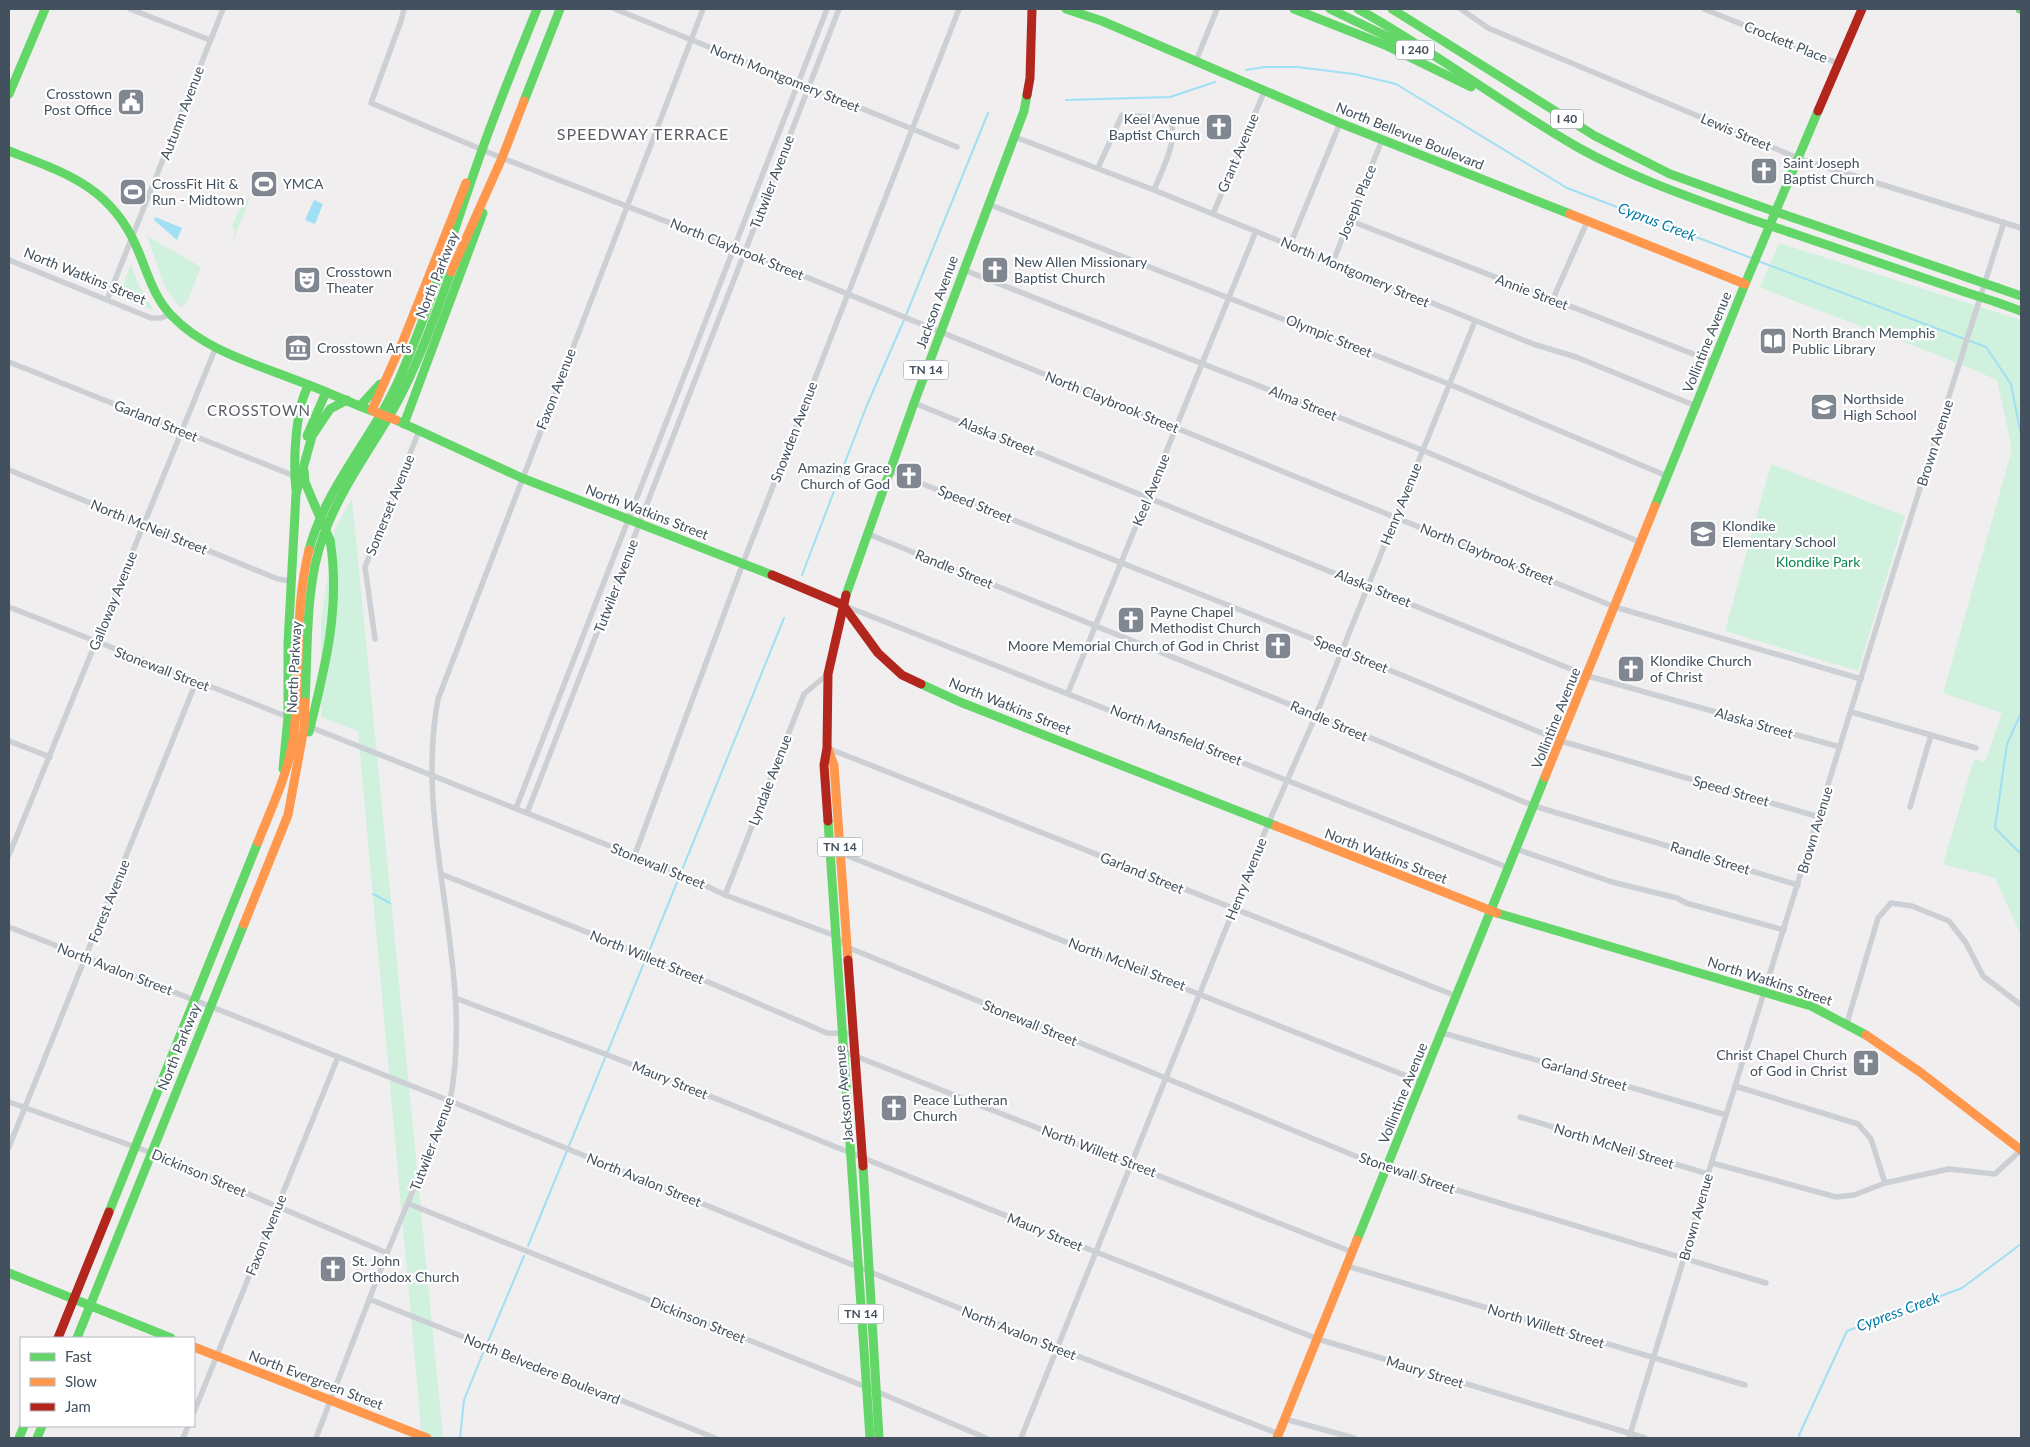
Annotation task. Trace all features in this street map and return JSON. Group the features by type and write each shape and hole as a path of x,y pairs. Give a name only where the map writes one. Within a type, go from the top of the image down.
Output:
{"main road":[{"path":"9,94 45,9"},
{"name":"North Parkway","path":"58,1337 282,785 293,742 302,588 311,540 328,500 382,410 403,370 444,264 482,149 537,9"},
{"name":"North Parkway","path":"77,1337 284,827 296,782 306,709 312,585 322,538 339,500 406,385 457,258 502,158 560,9"},
{"name":"Jackson Avenue","path":"879,1438 863,1159 855,1056 848,1034 836,936 824,765 828,748 828,674 843,605 914,403 1028,95 1032,9"},
{"name":"North Bellevue Boulevard","path":"1066,9 1102,21 1340,123 1745,284"},
{"path":"1294,9 1385,45 1514,108"},
{"name":"I 240","path":"1330,9 1390,36 1496,96"},
{"name":"I 40","path":"1358,9 1384,22 1578,148 1632,175 1750,219 2021,311"},
{"name":"I 40","path":"1392,9 1595,136 1670,174 2020,295"},
{"name":"Vollintine Avenue","path":"1278,1436 1588,676 1640,542 1745,284 1800,159 1862,9"},
{"path":"373,411 386,376 403,342 458,201 482,149"},
{"path":"9,152 80,180 99,191 119,213 133,238 152,289 170,314"},
{"path":"400,422 471,249 502,158"},
{"name":"North Watkins Street","path":"170,314 187,329 216,347 400,422 522,478 743,563 843,605 878,653 902,675 960,702 1492,911 1811,1006 1847,1023 1897,1053 2021,1150"},
{"path":"360,406 386,376"},
{"path":"282,785 288,717 291,581 296,494 299,477 304,393 309,385"},
{"path":"303,466 306,440 326,392"},
{"path":"296,782 330,634 335,562 330,540 315,506 299,477 312,436 321,420 330,409 347,400"},
{"name":"Jackson Avenue","path":"828,748 834,765 847,947 848,1034 844,1052 849,1153 870,1438"},
{"path":"9,1273 91,1304 169,1337"},
{"name":"North Evergreen Street","path":"195,1347 427,1438"}],"street":[{"path":"130,9 210,40"},
{"name":"Autumn Avenue","path":"107,300 223,9"},
{"name":"North Claybrook Street","path":"404,9 402,21 371,102 502,158 745,252 940,333 1396,516 1615,607 1861,679"},
{"name":"North Montgomery Street","path":"614,9 957,147"},
{"name":"Faxon Avenue","path":"432,774 433,727 438,699 703,9"},
{"name":"Tutwiler Avenue","path":"516,808 827,9"},
{"name":"Tutwiler Avenue","path":"527,813 839,9"},
{"name":"Snowden Avenue","path":"634,857 743,563 959,9"},
{"path":"1196,61 1217,9"},
{"name":"Lewis Street","path":"1461,9 1488,28 1800,159 2021,228"},
{"name":"Crockett Place","path":"1704,9 1840,64"},
{"name":"Grant Avenue","path":"1212,214 1264,92"},
{"path":"1098,168 1122,115 1167,118 1172,122 1174,134 1154,190"},
{"path":"1290,245 1340,123"},
{"name":"North Montgomery Street","path":"1014,137 1154,190 1532,344 1576,357 1696,406"},
{"name":"Joseph Place","path":"1332,264 1351,221 1382,140"},
{"name":"Olympic Street","path":"988,204 1229,296 1449,384 1667,476"},
{"name":"Annie Street","path":"1351,221 1714,362"},
{"path":"1552,300 1587,222"},
{"name":"Brown Avenue","path":"1630,1436 1652,1358 1685,1259 1726,1115 1766,992 1861,679 2004,222"},
{"name":"Keel Avenue","path":"1068,693 1097,626 1256,231"},
{"name":"North Watkins Street","path":"9,260 151,318 162,318 170,314"},
{"name":"Alma Street","path":"964,270 1422,450 1640,542"},
{"name":"Henry Avenue","path":"1021,1438 1268,824 1316,714 1475,321"},
{"name":"Galloway Avenue","path":"9,855 216,347"},
{"name":"Garland Street","path":"9,362 299,477"},
{"path":"684,378 695,382"},
{"name":"Alaska Street","path":"914,403 1588,676 1840,747"},
{"name":"Somerset Avenue","path":"375,639 365,567 419,431"},
{"name":"North McNeil Street","path":"9,470 278,579 291,581"},
{"name":"Speed Street","path":"890,471 1341,650 1561,741 1819,817"},
{"name":"Randle Street","path":"868,534 1316,714 1534,806 1798,885"},
{"name":"North Mansfield Street","path":"843,605 1509,868"},
{"name":"Stonewall Street","path":"9,607 95,643 288,717"},
{"path":"570,673 580,677"},
{"name":"Lyndale Avenue","path":"725,895 804,694 828,674"},
{"name":"Forest Avenue","path":"9,1147 196,682"},
{"path":"565,686 575,689"},
{"path":"1851,712 1976,748"},
{"name":"Stonewall Street","path":"310,727 688,877 725,895 836,936 847,947 1387,1168 1766,1283"},
{"path":"1910,807 1931,735"},
{"path":"9,741 50,757"},
{"name":"Garland Street","path":"828,748 1456,996"},
{"name":"Tutwiler Avenue","path":"316,1438 387,1252 409,1204 450,1101 456,1053 455,998 432,774"},
{"name":"North McNeil Street","path":"830,848 1201,993 1422,1082"},
{"path":"1516,849 1612,882 1677,898 1784,930"},
{"name":"North Willett Street","path":"441,874 652,958 827,1033 848,1034"},
{"path":"1847,1023 1878,918 1891,903 1912,906 1949,921 1966,942 1983,976 2021,1005"},
{"name":"North Avalon Street","path":"9,927 450,1101 858,1268 1278,1436"},
{"name":"Maury Street","path":"455,998 604,1053 863,1159 1318,1339 1630,1436 1645,1438"},
{"name":"Garland Street","path":"1443,1033 1726,1115"},
{"name":"North Willett Street","path":"844,1052 1132,1163 1352,1252"},
{"name":"Faxon Avenue","path":"195,1409 338,1057"},
{"path":"1735,1086 1858,1124 1870,1139 1885,1183"},
{"name":"Dickinson Street","path":"9,1102 152,1153 387,1252"},
{"name":"North McNeil Street","path":"1520,1118 1708,1174"},
{"path":"1712,1163 1836,1197 1854,1195 1885,1183 1950,1169 1995,1174 2021,1150"},
{"name":"Dickinson Street","path":"409,1204 986,1438"},
{"name":"North Willett Street","path":"1347,1266 1746,1385"},
{"name":"North Belvedere Boulevard","path":"369,1299 715,1438"},
{"path":"1285,1419 1354,1438"}],"green space":[{"path":"248,198 250,198 231,246 235,232 232,226 241,206 246,203"},
{"path":"147,236 201,267 186,304 180,307 165,287"},
{"path":"1779,243 2021,320 2021,935 1995,878 1943,864 1974,759 1985,762 2002,713 1943,693 2012,450 1997,380 1939,355 1760,287"},
{"path":"131,264 138,284 154,311 119,296"},
{"name":"Klondike Park","path":"1771,464 1905,516 1858,671 1725,631"},
{"path":"352,498 443,1438 422,1438 358,731 321,717 321,620 335,529"}],"water":[{"path":"314,200 323,204 315,224 305,220"},
{"path":"155,217 182,228 177,240 154,220"}],"waterway":[{"name":"Cyprus Creek","path":"1246,70 1265,67 1297,67 1354,74 1396,84 1567,188 1754,259"},
{"path":"1066,100 1170,97 1215,82"},
{"path":"906,315 988,113"},
{"name":"Cyprus Creek","path":"1758,261 1986,347 2011,384 2021,435"},
{"path":"802,575 867,405 904,320"},
{"path":"648,954 784,618"},
{"name":"Cyprus Creek","path":"2021,713 2007,744 1995,828 2021,854"},
{"path":"373,894 390,903"},
{"path":"528,1246 646,958"},
{"name":"Cypress Creek","path":"1800,1438 1799,1435 1847,1331 1962,1288 2021,1244"},
{"path":"487,1344 524,1256"},
{"path":"460,1438 464,1400 485,1348"}],"traffic: fast":[{"path":"9,94 45,9"},
{"path":"309,550 327,504 389,399 412,349 488,132 537,9"},
{"path":"524,101 560,9"},
{"path":"1066,9 1102,21 1340,123 1570,214"},
{"path":"1294,9 1385,45 1471,87"},
{"path":"1330,9 1407,46"},
{"path":"1358,9 1414,42 1523,114 1599,159 1642,178 1750,219"},
{"path":"1392,9 1595,136 1670,174 1756,205"},
{"path":"846,595 914,403 1024,111 1027,95"},
{"path":"1655,506 1818,111"},
{"path":"9,151 68,175 100,196 114,210 126,227 155,292 165,308 199,338 232,355 375,412"},
{"path":"1756,205 1794,218"},
{"path":"404,424 483,213"},
{"path":"1794,218 1969,278"},
{"path":"1750,219 1789,232"},
{"path":"1789,232 1965,292"},
{"path":"305,702 310,597 317,556 323,537 337,503 403,392 451,272"},
{"path":"1969,278 1998,288"},
{"path":"1998,288 2021,296"},
{"path":"1965,292 1996,302"},
{"path":"1996,302 2021,311"},
{"path":"360,406 380,384"},
{"path":"296,490 296,436 304,395 309,385"},
{"path":"307,436 326,392"},
{"path":"283,769 288,717 288,643 296,494 312,436 330,409 347,400"},
{"path":"398,421 522,478 772,575"},
{"path":"304,471 305,482 315,506"},
{"path":"315,506 330,540"},
{"path":"309,732 330,637 334,589 330,540"},
{"path":"921,684 960,702 1276,826"},
{"path":"1357,1240 1545,777"},
{"path":"828,821 870,1438"},
{"path":"109,1212 258,842"},
{"path":"1497,913 1811,1006 1866,1035"},
{"path":"77,1337 244,924"},
{"path":"863,1166 879,1438"},
{"path":"9,1273 169,1337"},
{"path":"19,1438 24,1427"},
{"path":"37,1438 42,1427"}],"traffic: slow":[{"path":"451,272 502,158 524,101"},
{"path":"372,410 403,341 466,183"},
{"path":"1570,214 1745,284"},
{"path":"375,412 396,420"},
{"path":"1545,777 1655,506"},
{"path":"258,842 283,780 293,741 296,717 301,597 309,550"},
{"path":"244,924 288,815 304,728 305,702"},
{"path":"828,749 834,765 848,960"},
{"path":"1276,826 1497,913"},
{"path":"1866,1035 1920,1072 2021,1150"},
{"path":"1277,1438 1357,1240"},
{"path":"195,1347 427,1438"}],"traffic: jam":[{"path":"1027,95 1030,78 1032,9"},
{"path":"1818,111 1862,9"},
{"path":"772,575 843,605 878,653 902,675 921,684"},
{"path":"828,821 824,765 827,748 828,674 846,595"},
{"path":"848,960 863,1166"},
{"path":"58,1337 109,1212"}],"place":[{"name":"Crosstown Post Office","path":"131,102"},
{"name":"Keel Avenue Baptist Church","path":"1219,127"},
{"name":"Saint Joseph Baptist Church","path":"1764,171"},
{"name":"YMCA","path":"264,184"},
{"name":"CrossFit Hit & Run - Midtown","path":"133,192"},
{"name":"New Allen Missionary Baptist Church","path":"995,270"},
{"name":"Crosstown Theater","path":"307,280"},
{"name":"North Branch Memphis Public Library","path":"1773,341"},
{"name":"Crosstown Arts","path":"298,348"},
{"name":"Northside High School","path":"1824,407"},
{"name":"Amazing Grace Church of God","path":"909,476"},
{"name":"Klondike Elementary School","path":"1703,534"},
{"name":"Payne Chapel Methodist Church","path":"1131,620"},
{"name":"Moore Memorial Church of God in Christ","path":"1278,646"},
{"name":"Klondike Church of Christ","path":"1631,669"},
{"name":"Christ Chapel Church of God in Christ","path":"1866,1063"},
{"name":"Peace Lutheran Church","path":"894,1108"},
{"name":"St. John Orthodox Church","path":"333,1269"}],"district":[{"name":"SPEEDWAY TERRACE","path":"643,134"},
{"name":"CROSSTOWN","path":"259,411"}]}
